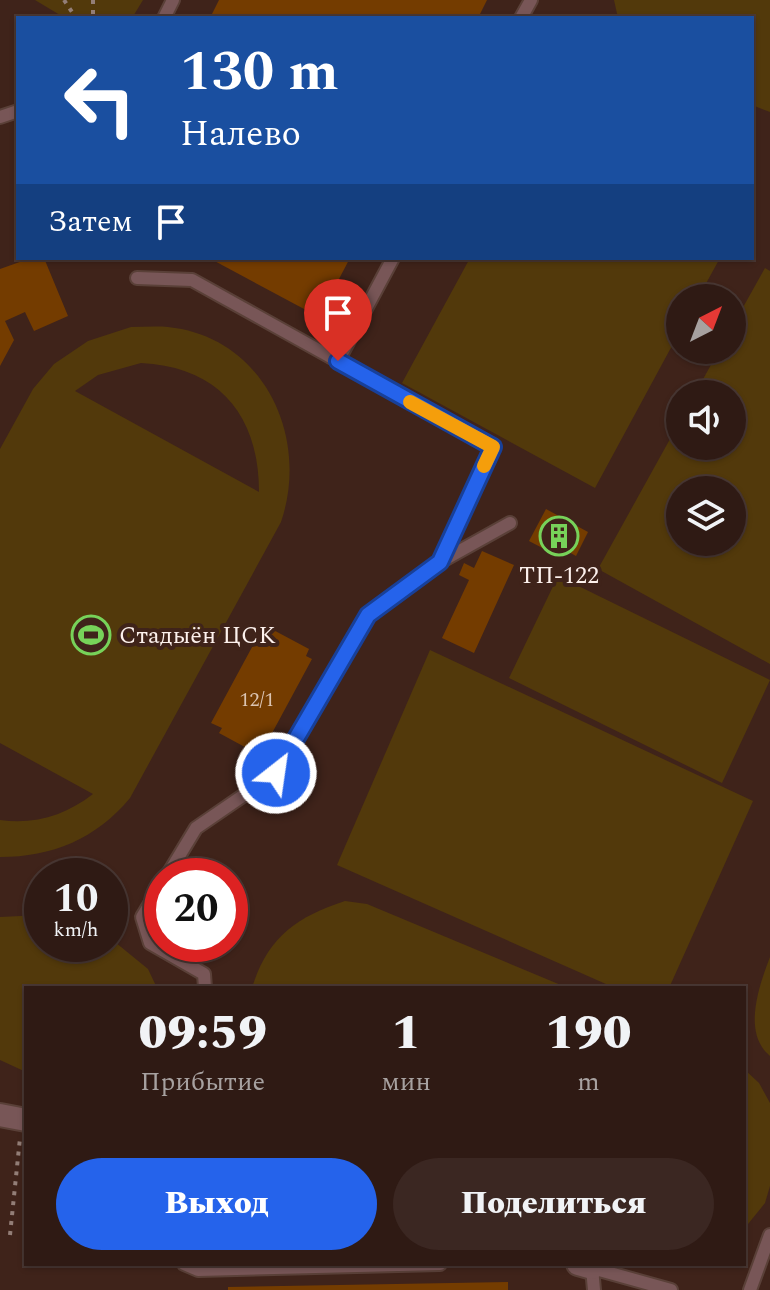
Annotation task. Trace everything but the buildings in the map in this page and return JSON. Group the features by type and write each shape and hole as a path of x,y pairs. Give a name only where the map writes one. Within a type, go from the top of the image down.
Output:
{"lane":[{"path":"338,361 392,260"},
{"path":"137,278 192,280 493,447 440,562"},
{"path":"178,858 196,828 276,773 368,615 440,562 510,523"},
{"path":"183,962 204,974 205,986"},
{"path":"750,1290 770,1235"},
{"path":"189,1266 198,1270 359,1266"},
{"path":"588,1274 671,1290"}],"path":[{"path":"10,1235 16,1118"}],"shaded area":[{"path":"35,0 143,0 133,16 62,16"},
{"path":"614,0 770,0 770,112 754,106 754,16 618,16"},
{"path":"469,260 719,260 706,284 666,284 666,357 595,488 402,383"},
{"path":"765,268 770,271 770,664 598,569 666,446 666,460 746,460 746,380 703,380 711,364 746,364 746,302"},
{"name":"Стадыён ЦСК","path":"131,327 168,327 202,335 230,350 254,371 271,396 283,426 289,457 288,490 281,522 130,798 103,825 72,843 37,854 0,857 0,820 26,821 50,817 72,808 93,794 0,743 0,449 33,389 54,364 88,341","holes":["141,363 192,374 213,385 229,400 252,440 259,492 75,391 98,375"]},
{"path":"558,576 770,680 722,783 509,678"},
{"path":"430,650 753,801 670,986 610,986 337,865"},
{"path":"345,901 367,904 563,986 253,986 275,943 298,922"},
{"path":"24,916 24,962 128,962 128,953 148,969 156,986 24,986 24,1071 0,1060 0,917"},
{"path":"770,957 770,1056 757,1035 755,1009"},
{"path":"746,1071 759,1083 770,1103 770,1186 765,1203 746,1227"}],"slow traffic":[{"path":"410,402 493,447 484,466"}],"place":[{"name":"ТП-122","path":"559,536"},
{"name":"Стадыён ЦСК","path":"91,635"}],"route":[{"path":"276,773 368,615 440,562 493,447 338,361"}]}
